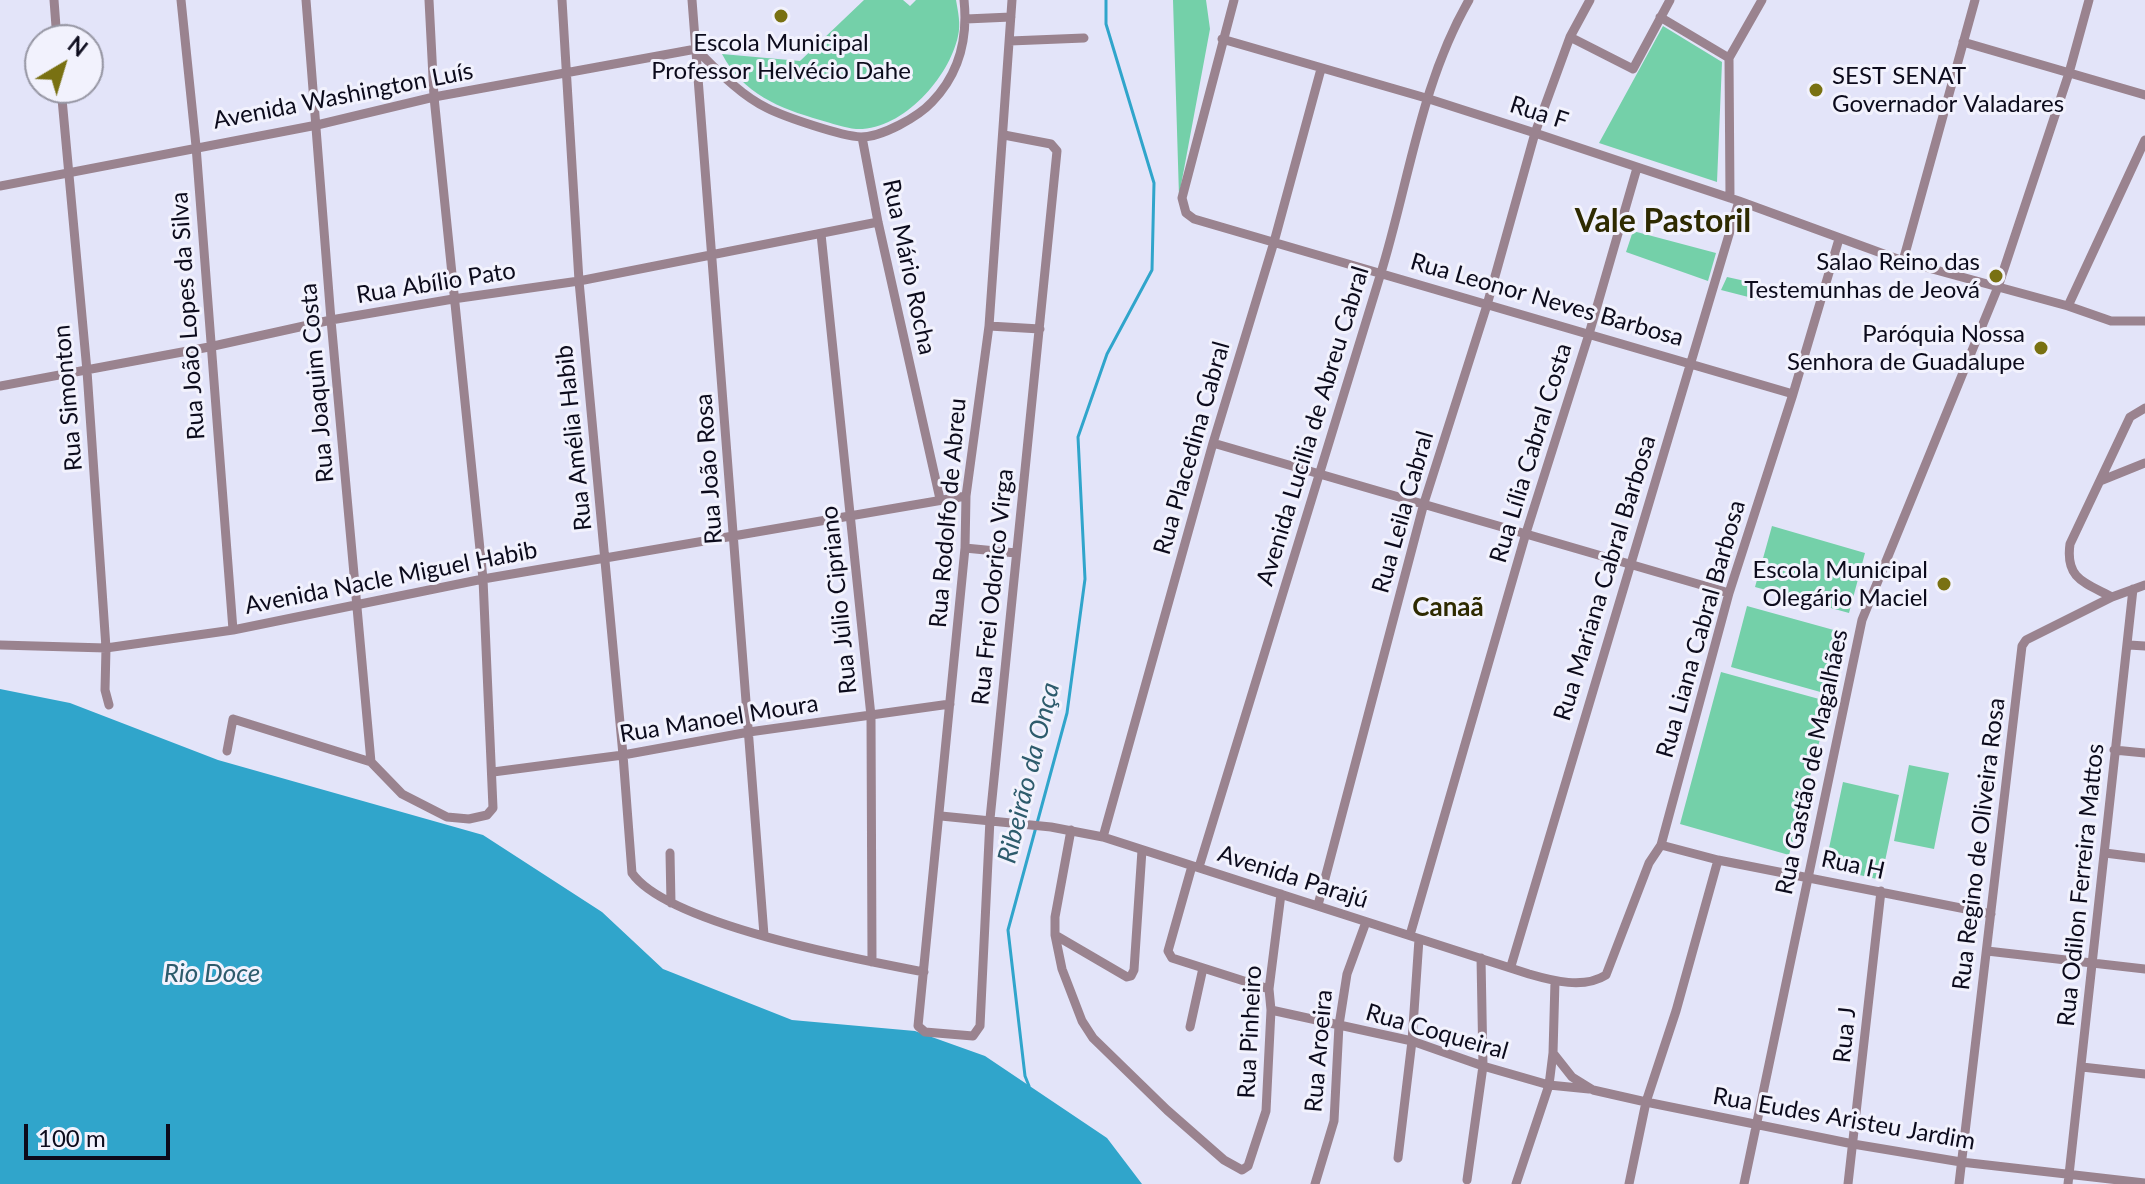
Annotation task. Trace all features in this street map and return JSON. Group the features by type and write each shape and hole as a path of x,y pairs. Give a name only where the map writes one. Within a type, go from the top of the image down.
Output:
{"street":[{"path":"54,0 56,24"},
{"name":"Rua João Lopes da Silva","path":"181,0 196,146 233,630"},
{"name":"Rua Joaquim Costa","path":"306,0 371,762"},
{"path":"227,751 233,719 371,762 402,794 447,817 469,819 487,815 493,808 483,579 434,97 429,0"},
{"name":"Rua Amélia Habib","path":"562,0 579,281 632,873 641,886 671,903"},
{"name":"Rua João Rosa","path":"692,0 764,935"},
{"path":"696,49 726,79 765,107 804,122 862,137 892,129 926,108 946,88 965,37 964,0"},
{"name":"Rua Rodolfo de Abreu","path":"921,1029 918,1026 965,548 966,496 989,326 1012,0"},
{"path":"1222,39 1234,0"},
{"name":"Avenida Lucilia de Abreu Cabral","path":"1203,968 1172,958 1168,951 1382,272 1426,98 1452,29 1469,0"},
{"name":"Rua Leila Cabral","path":"1318,905 1424,503 1487,305 1535,133 1570,37 1590,0"},
{"path":"1570,37 1633,69 1670,0"},
{"path":"1660,17 1729,58 1762,0"},
{"path":"1903,261 1975,0"},
{"name":"Rua Gastão de Magalhães","path":"1744,1184 1862,620 1998,287 2069,73 2089,0"},
{"path":"966,19 1011,17"},
{"path":"1010,41 1084,38"},
{"name":"Rua F","path":"1222,39 1535,133 1734,199 1903,261 2068,306 2111,321 2145,321"},
{"name":"Rua Leonor Neves Barbosa","path":"1222,39 1182,198 1186,213 1194,219 1793,394"},
{"path":"1963,42 2145,95"},
{"name":"Avenida Washington Luís","path":"0,186 317,125 434,97 696,49"},
{"name":"Rua Mariana Cabral Barbosa","path":"1511,966 1690,363 1734,199 1729,58"},
{"name":"Rua Placedina Cabral","path":"1103,837 1321,69"},
{"name":"Rua Simonton","path":"62,104 87,371 106,648 105,690 109,705"},
{"name":"Rua Frei Odorico Virga","path":"921,1029 925,1032 973,1036 980,1026 990,819 1057,151 1056,146 1004,135"},
{"name":"Rua Mário Rocha","path":"862,137 940,499"},
{"path":"2068,306 2145,140"},
{"name":"Rua Lília Cabral Costa","path":"1398,1158 1412,1041 1414,937 1526,533 1637,168"},
{"name":"Rua Abílio Pato","path":"0,386 209,347 331,320 579,281 878,222"},
{"name":"Rua Júlio Cipriano","path":"821,234 871,716 872,962"},
{"name":"Rua Liana Cabral Barbosa","path":"1555,981 1595,982 1606,975 1649,863 1661,845 1729,593 1839,239"},
{"path":"989,326 1040,329"},
{"path":"2112,597 2077,580 2068,559 2070,544 2130,417 2145,408"},
{"path":"1213,443 1729,593"},
{"path":"2100,481 2145,463"},
{"name":"Avenida Nacle Miguel Habib","path":"0,645 106,648 233,630 483,579 966,496"},
{"path":"965,548 1016,553"},
{"name":"Rua Regino de Oliveira Rosa","path":"1959,1184 2022,646 2026,640 2112,597 2145,585"},
{"name":"Rua Odilon Ferreira Mattos","path":"2069,1179 2133,589"},
{"path":"2129,645 2145,646"},
{"name":"Rua Manoel Moura","path":"493,772 950,704"},
{"path":"2114,750 2145,753"},
{"name":"Avenida Parajú","path":"941,816 990,819 1103,837 1555,981"},
{"path":"1071,830 1055,917 1055,935 1127,977 1134,970 1142,850"},
{"name":"Rua H","path":"1661,845 1718,860 1991,914"},
{"path":"670,853 671,903 764,935 924,972"},
{"path":"2105,853 2145,858"},
{"path":"1629,1184 1646,1102 1676,1011 1718,860"},
{"name":"Rua J","path":"1848,1184 1881,891"},
{"name":"Rua Pinheiro","path":"1055,935 1062,969 1082,1021 1093,1038 1224,1160 1238,1170 1246,1169 1266,1111 1271,1010 1269,989 1281,894"},
{"name":"Rua Aroeira","path":"1315,1184 1334,1121 1339,1025 1347,974 1366,922"},
{"path":"1987,951 2145,969"},
{"path":"1467,1180 1483,1066 1481,958"},
{"path":"1190,1027 1203,968 1269,989"},
{"path":"1516,1184 1549,1085 1555,981"},
{"name":"Rua Coqueiral","path":"1271,1010 1412,1041 1549,1085 1593,1090"},
{"name":"Rua Eudes Aristeu Jardim","path":"1553,1053 1572,1077 1593,1090 1646,1102 1853,1144 1961,1162 2069,1179 2145,1183"},
{"path":"2082,1067 2145,1074"}],"green space":[{"path":"864,0 903,0 910,6 916,0 956,0 959,32 945,69 921,99 890,121 856,129 790,110 764,98 740,80 722,54 800,61"},
{"path":"1173,0 1206,0 1210,29 1179,196"},
{"path":"1663,26 1722,62 1717,182 1599,143"},
{"path":"1633,231 1716,253 1708,281 1626,252"},
{"path":"1727,277 1768,286 1764,301 1721,290"},
{"path":"1772,526 1865,553 1849,613 1755,587"},
{"path":"1747,606 1841,632 1824,693 1731,667"},
{"path":"1721,672 1830,702 1789,855 1680,824"},
{"path":"1909,765 1949,773 1934,849 1894,841"},
{"path":"1843,782 1899,795 1881,880 1825,867"}],"water":[{"name":"Rio Doce","path":"0,689 70,703 218,760 483,835 602,912 663,969 792,1020 915,1031 985,1056 1107,1138 1142,1184 0,1184"}],"waterway":[{"name":"Ribeirão da Onça","path":"1029,1086 1025,1076 1008,930 1067,713 1085,579 1078,437 1107,354 1152,270 1154,183 1106,24 1106,0"}],"place":[{"name":"Escola Municipal Professor Helvécio Dahe","path":"781,16"},
{"name":"SEST SENAT Governador Valadares","path":"1816,90"},
{"name":"Salao Reino das Testemunhas de Jeová","path":"1996,276"},
{"name":"Paróquia Nossa Senhora de Guadalupe","path":"2041,348"},
{"name":"Escola Municipal Olegário Maciel","path":"1944,584"}],"district":[{"name":"Vale Pastoril","path":"1663,222"},
{"name":"Canaã","path":"1448,608"}]}
